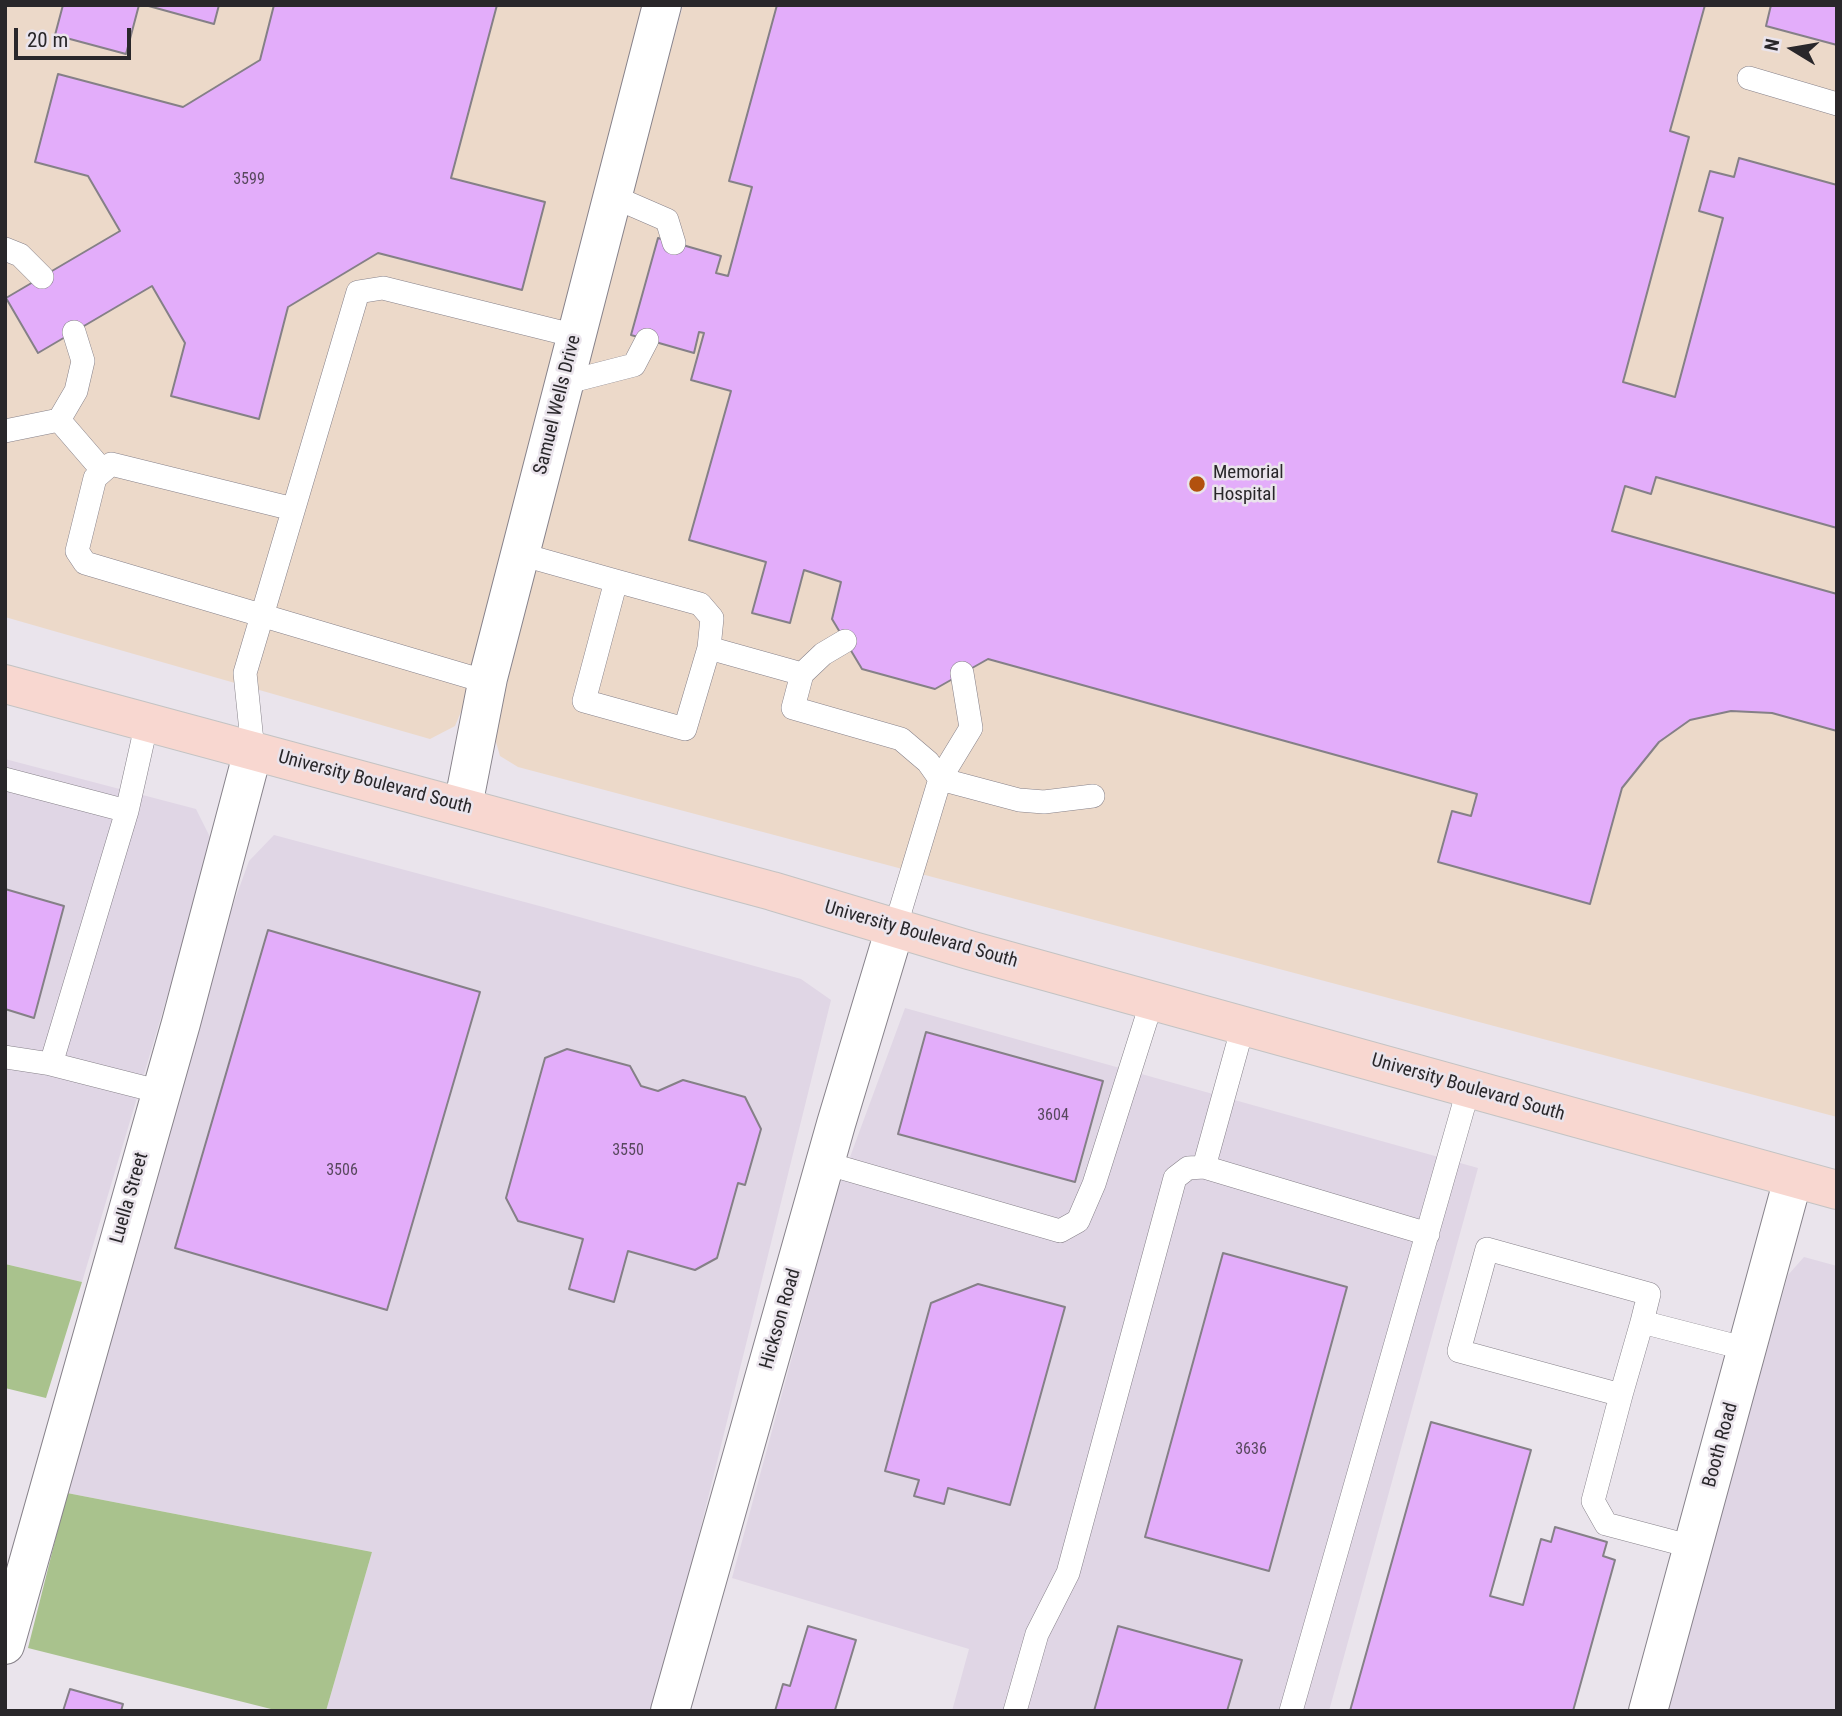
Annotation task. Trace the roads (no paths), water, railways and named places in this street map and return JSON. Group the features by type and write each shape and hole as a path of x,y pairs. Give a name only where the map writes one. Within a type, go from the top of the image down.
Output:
{"main road":[{"name":"University Boulevard South","path":"5,684 772,891 1152,1001 1837,1190"}],"street":[{"name":"Samuel Wells Drive","path":"463,806 487,682 662,5"},
{"name":"Luella Street","path":"5,1645 181,1023 254,751"},
{"name":"Hickson Road","path":"670,1711 825,1163 895,928"},
{"name":"Booth Road","path":"1648,1711 1793,1179"}],"lane":[{"path":"1749,78 1837,104"},
{"path":"614,197 667,220 674,243"},
{"path":"5,249 20,255 42,278"},
{"path":"254,751 245,673 358,292 383,288 576,336"},
{"path":"5,431 59,419 76,391 83,361 74,332"},
{"path":"564,383 634,365 647,340"},
{"path":"59,419 103,471"},
{"path":"293,509 111,464 95,478 77,551 85,563 487,682"},
{"path":"520,554 700,604 712,618 709,648 685,729 584,701 616,581"},
{"path":"845,641 823,654 802,674 793,708 901,739 928,762 940,779 1019,800 1044,802 1093,796"},
{"path":"709,648 802,674"},
{"path":"895,928 940,779 971,728 961,673"},
{"path":"51,1065 127,811 147,722"},
{"path":"5,779 127,811"},
{"path":"825,1163 1060,1231 1078,1221 1094,1184 1152,1001"},
{"path":"1204,1167 1243,1026"},
{"path":"5,1057 51,1065 160,1092"},
{"path":"1291,1711 1469,1087"},
{"path":"1015,1711 1037,1634 1069,1573 1175,1178 1188,1168 1204,1167 1427,1234"},
{"path":"1621,1395 1459,1351 1487,1250 1649,1294 1593,1501 1606,1524 1693,1547"},
{"path":"1642,1322 1747,1349"}],"place":[{"name":"Memorial Hospital","path":"1197,484"}]}
